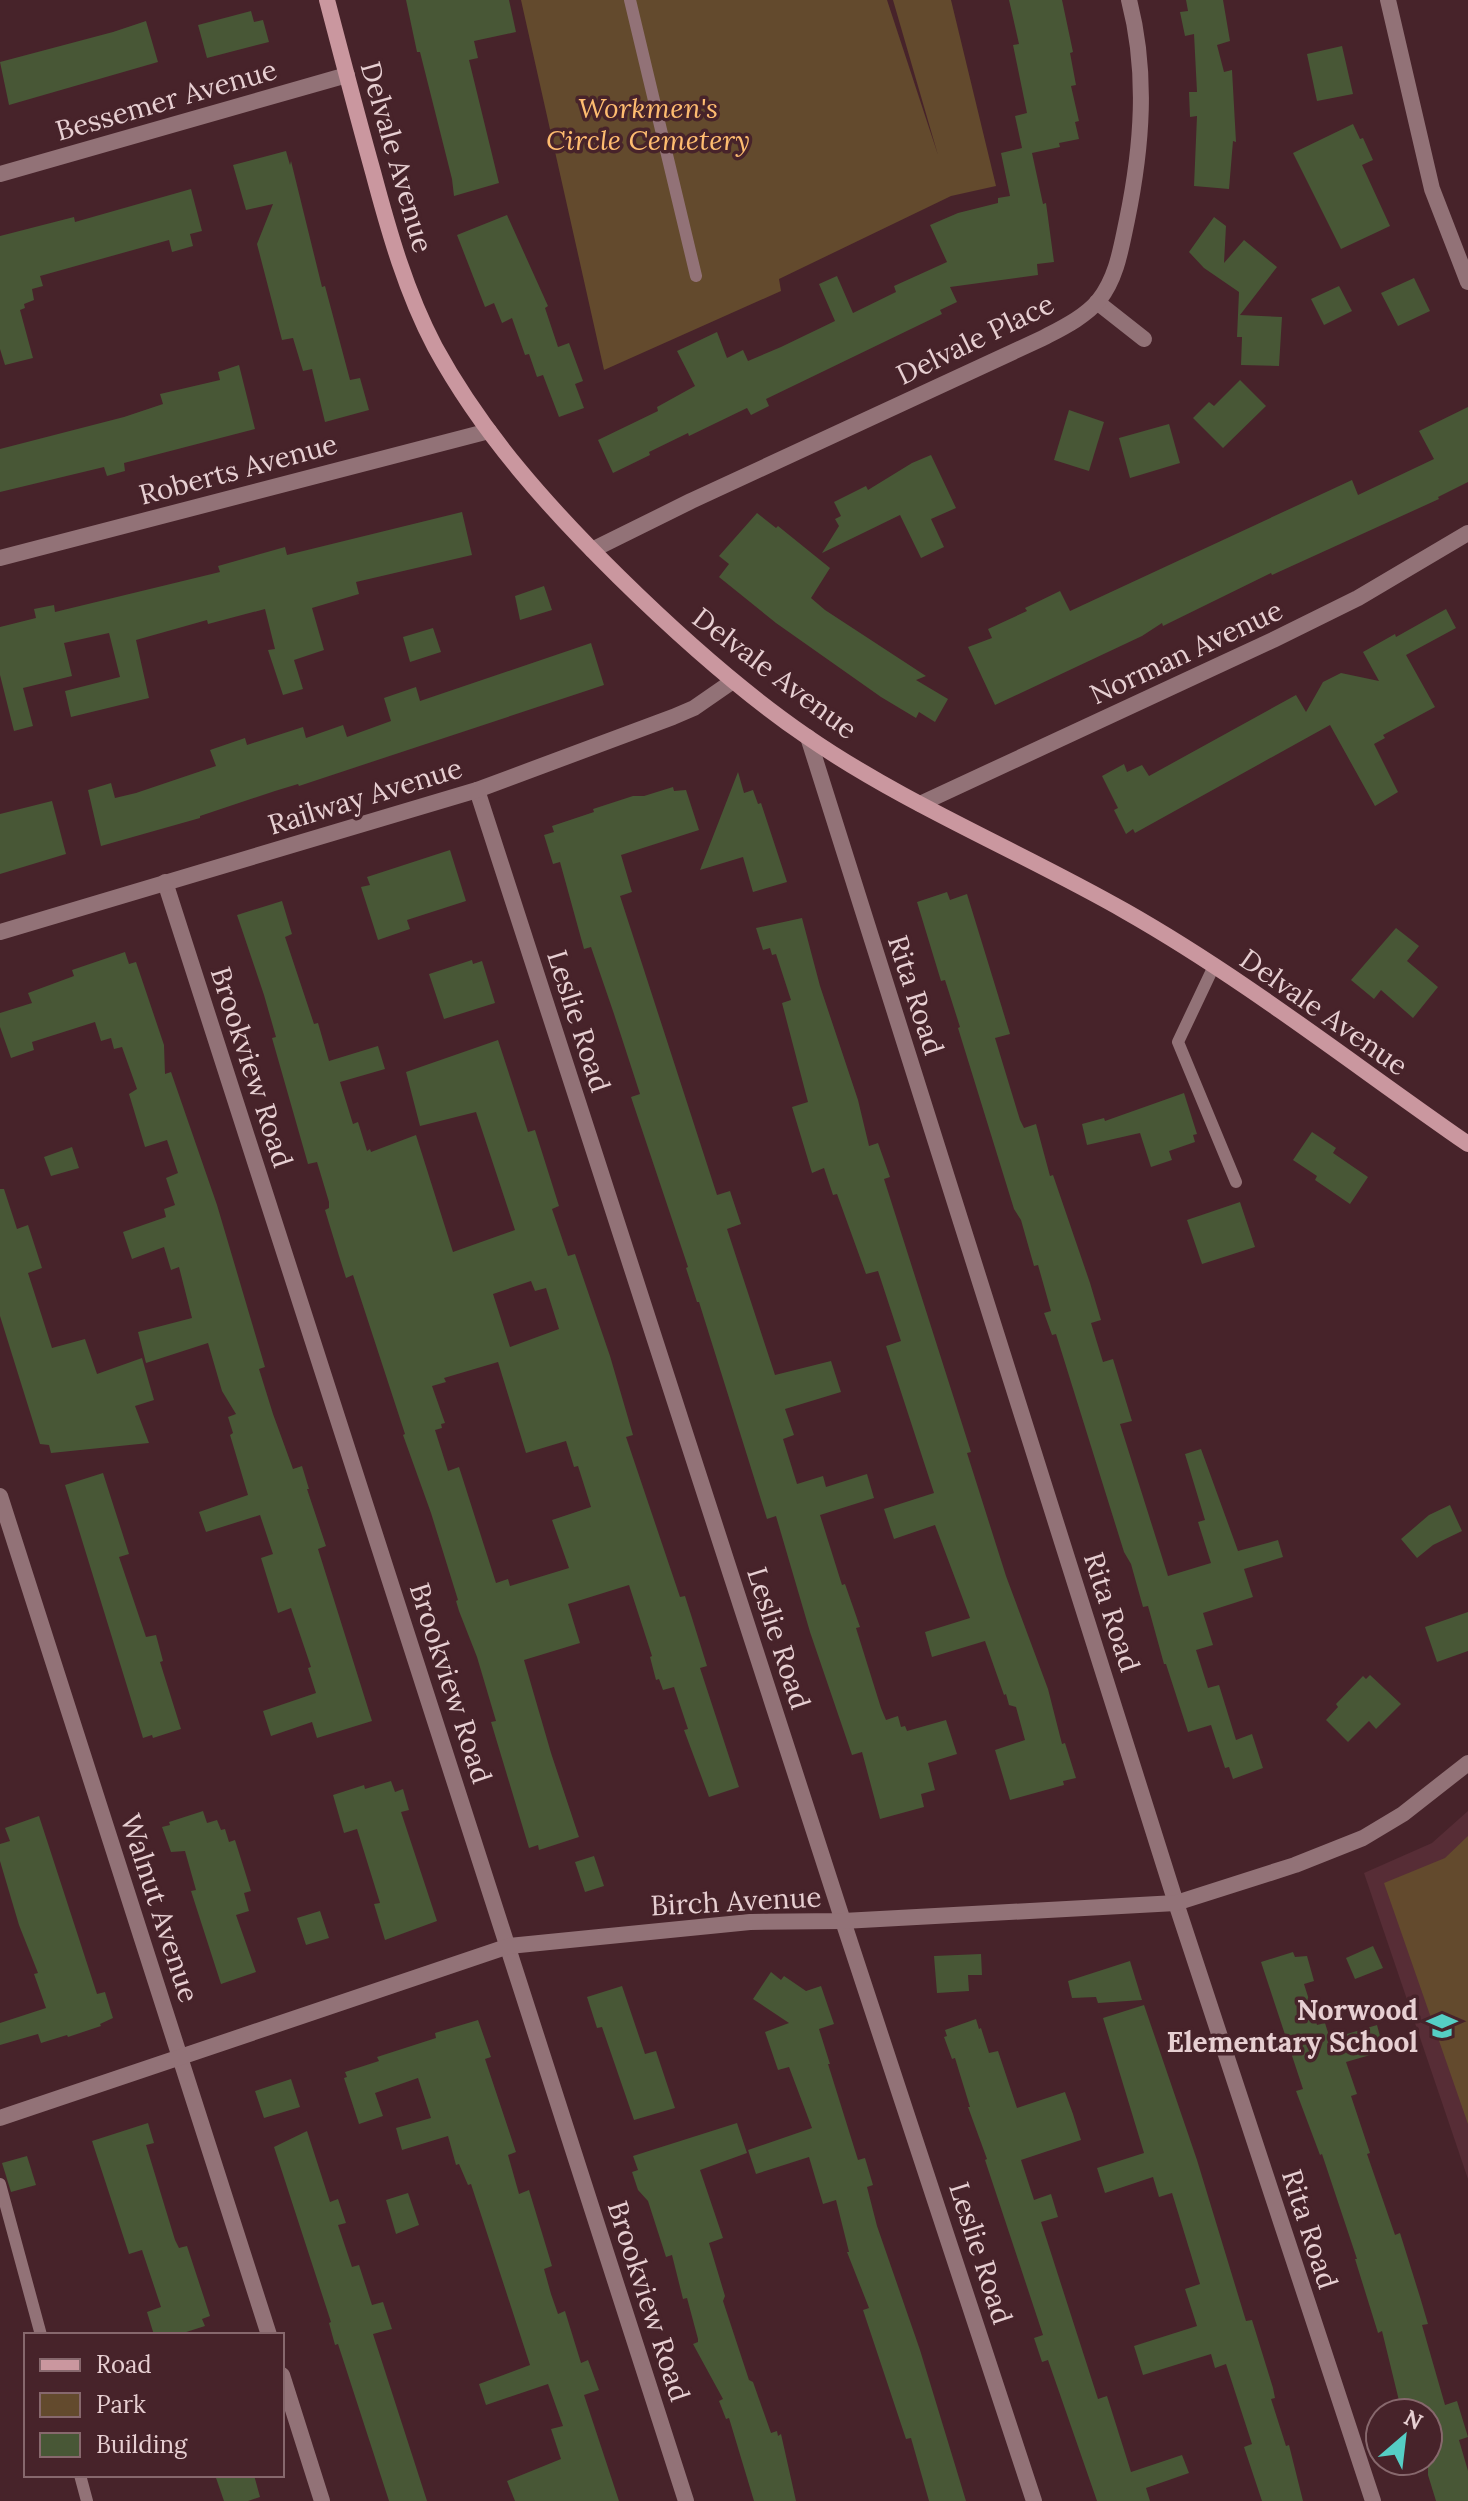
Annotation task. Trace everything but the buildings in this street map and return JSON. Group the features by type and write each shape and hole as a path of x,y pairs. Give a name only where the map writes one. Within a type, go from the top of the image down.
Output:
{"street":[{"name":"Delvale Avenue","path":"327,0 390,236 406,281 436,347 489,431 546,502 592,550 659,616 733,681 808,737 920,804 1125,911 1214,966 1468,1144"},
{"name":"Delvale Place","path":"592,550 1043,338 1070,323 1097,302 1113,279 1123,240 1139,138 1142,95 1139,50 1129,0"},
{"path":"1388,0 1432,189 1468,282"},
{"name":"Bessemer Avenue","path":"0,174 347,75"},
{"path":"1097,302 1144,339"},
{"name":"Roberts Avenue","path":"0,558 489,431"},
{"name":"Norman Avenue","path":"920,804 1358,598 1468,533"},
{"name":"Railway Avenue","path":"0,932 477,790 673,717 694,708 733,681"},
{"name":"Rita Road","path":"808,737 1176,1903 1373,2501"},
{"name":"Leslie Road","path":"477,790 1034,2501"},
{"name":"Brookview Road","path":"165,882 686,2501"},
{"name":"Walnut Avenue","path":"0,1496 268,2333"},
{"name":"Birch Avenue","path":"0,2118 509,1946 750,1922 843,1921 1176,1903 1295,1865 1363,1838 1403,1814 1468,1763"},
{"path":"284,2381 322,2501"}],"lane":[{"path":"630,0 696,276"},
{"path":"1214,966 1178,1042 1236,1182"},
{"path":"0,2184 40,2333"},
{"path":"81,2477 87,2501"}],"shaded area":[{"name":"Norwood Elementary School","path":"1468,1811 1468,2179 1364,1873 1432,1843"}],"green space":[{"name":"Workmen's Circle Cemetery","path":"521,0 887,0 938,155 893,0 951,0 996,186 951,196 779,279 781,291 604,370"},
{"name":"Norwood Elementary School","path":"1468,1836 1468,2124 1384,1883 1445,1858"}],"place":[{"name":"Norwood Elementary School","path":"1442,2026"}]}
